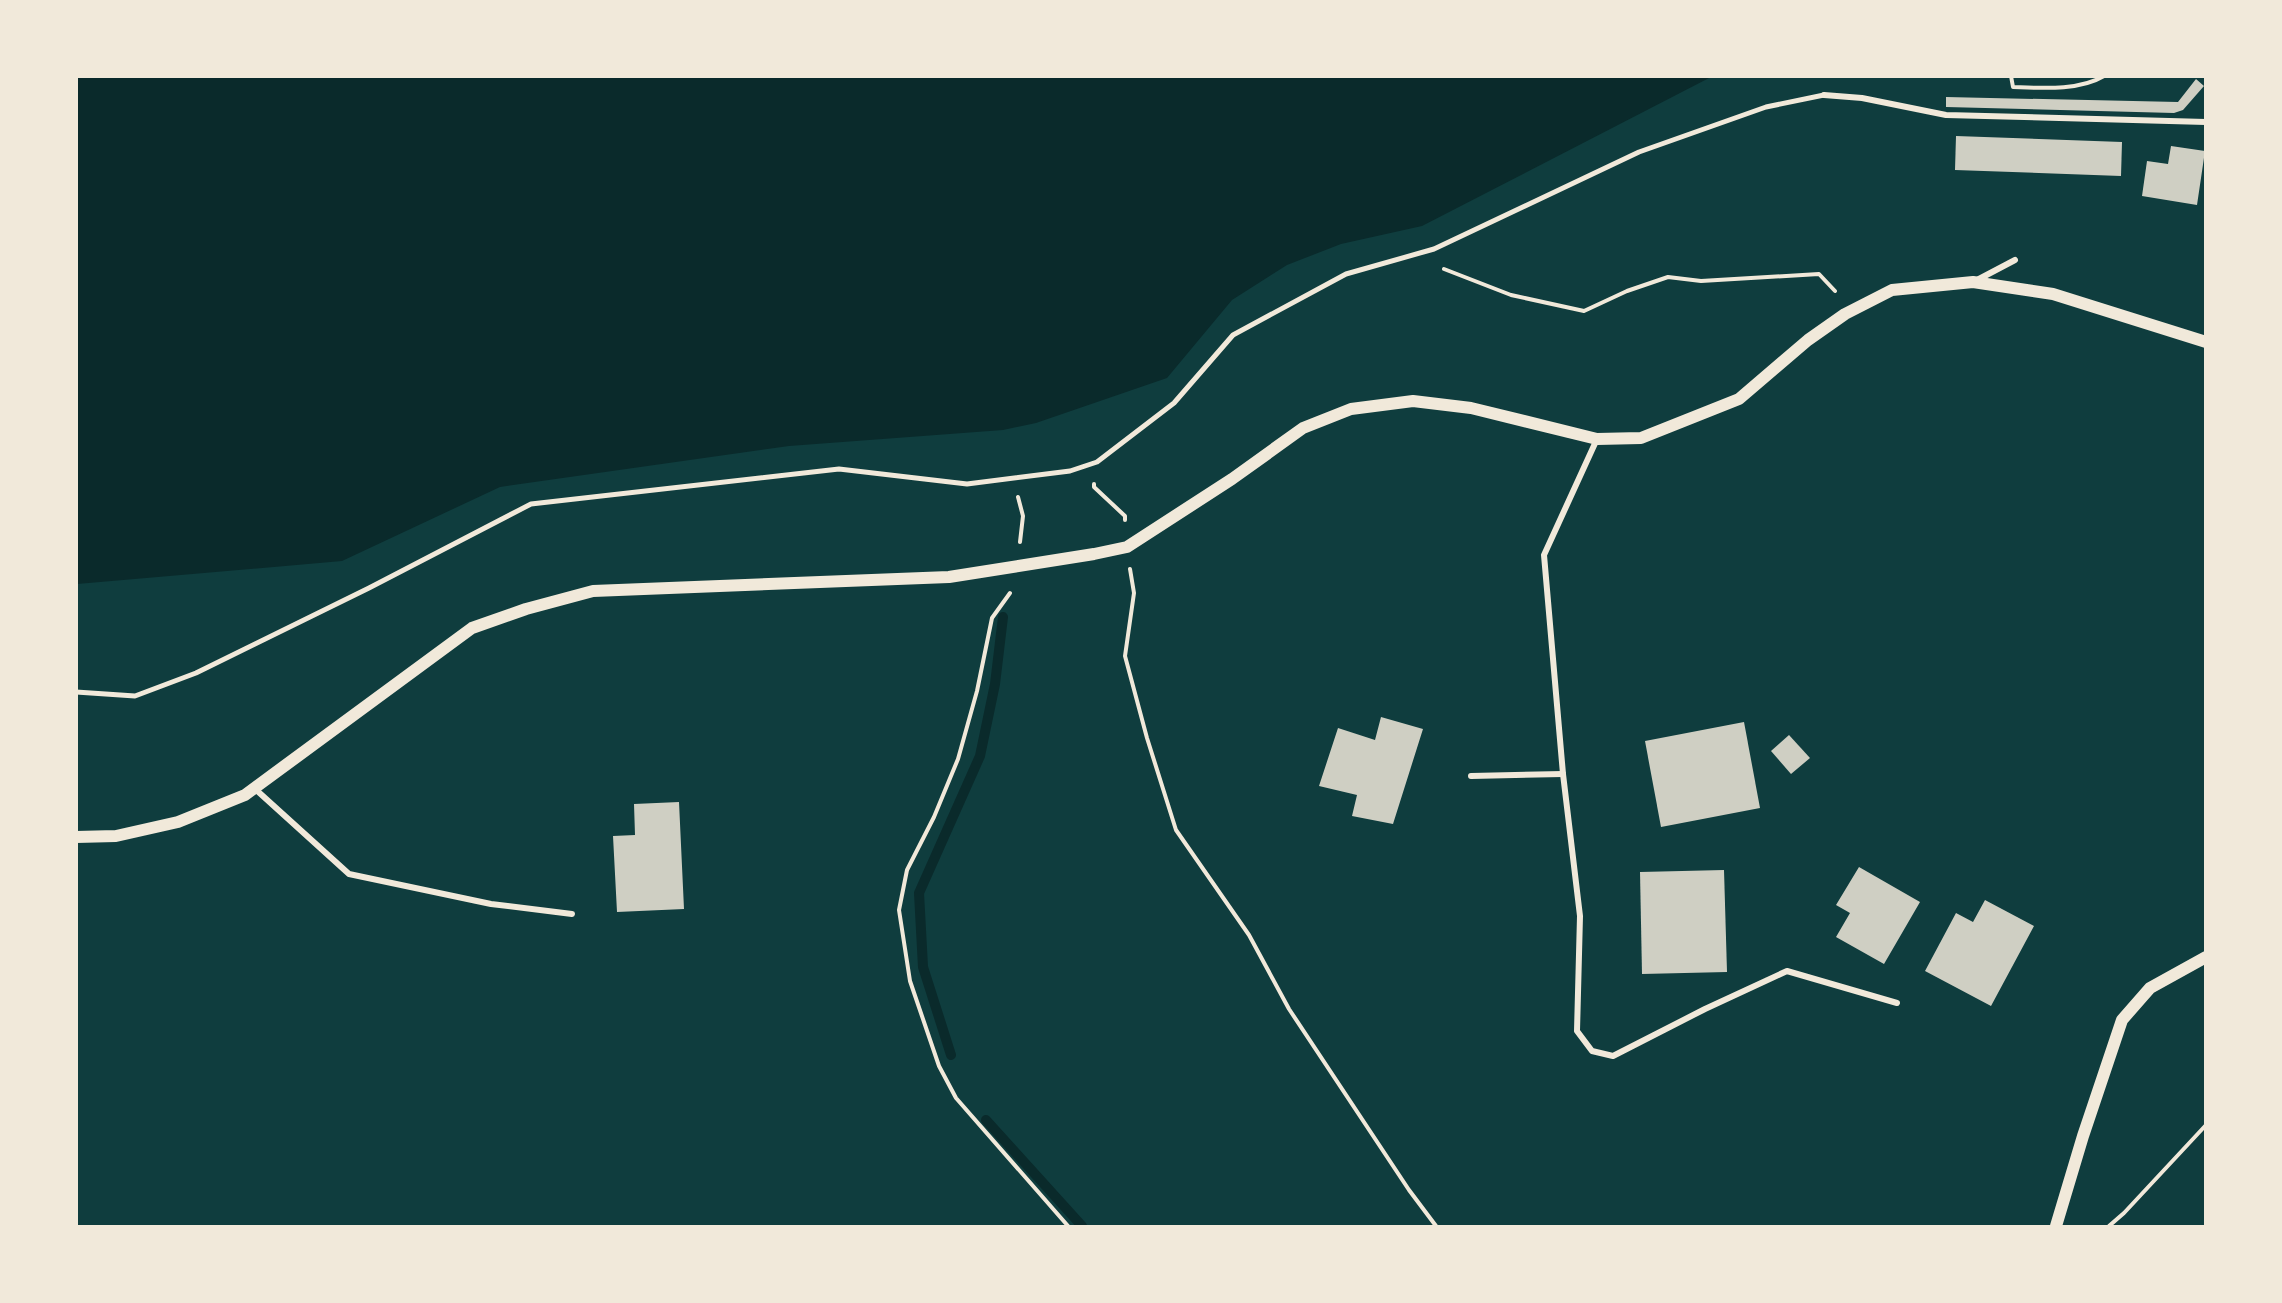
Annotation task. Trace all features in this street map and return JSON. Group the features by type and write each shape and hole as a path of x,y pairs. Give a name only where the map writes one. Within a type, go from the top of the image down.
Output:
{"main road":[{"path":"76,837 116,836 178,822 245,795 472,628 526,609 593,591 949,577 1127,547 1232,479 1303,428 1351,409 1413,402 1471,408 1597,439 1641,438 1738,399 1808,340 1845,314 1892,290 1973,282 2053,294 2205,342"},
{"path":"2056,1227 2083,1136 2122,1020 2150,988 2205,957"}],"street":[{"path":"76,692 135,696 196,673 369,588 531,504 839,469 967,484 1070,471 1097,462 1174,403 1233,335 1346,274 1434,249 1639,152 1766,107 1824,95 1862,98 1946,115 2205,122"},
{"path":"1973,282 2015,260"},
{"path":"1597,439 1544,555 1563,774 1580,916 1577,1031 1592,1051 1613,1056 1705,1009 1787,971 1897,1003"},
{"path":"1471,776 1563,774"},
{"path":"254,788 349,874 491,904 572,914"}],"path":[{"path":"2011,76 2013,87 2039,88 2077,84 2104,76"},
{"path":"1409,256 1511,295 1584,311 1628,291 1668,277 1701,281 1819,274 1837,293 1845,314"},
{"path":"1097,462 1094,487 1125,516 1134,593 1125,656 1147,738 1176,830 1249,935 1289,1009 1436,1227"},
{"path":"1013,478 1023,516 1019,551"},
{"path":"1016,585 992,618 958,759 934,817 907,870 898,910 910,981 939,1066 956,1098 1068,1227"},
{"path":"2109,1227 2205,1125"}],"water":[{"path":"77,76 1711,77 1422,226 1341,244 1287,265 1232,300 1167,378 1036,423 1003,430 789,446 500,487 342,561 77,584"}],"building":[{"path":"2196,79 2204,86 2183,110 2174,113 1946,107 1946,97 2178,102"},
{"path":"1956,136 2122,142 2121,176 1955,170"},
{"path":"2171,146 2205,151 2197,205 2142,196 2147,161 2168,164"},
{"path":"1381,717 1423,729 1393,824 1352,816 1357,795 1319,786 1338,728 1375,740"},
{"path":"1744,722 1760,808 1661,827 1645,741"},
{"path":"1789,735 1810,758 1791,774 1771,751"},
{"path":"679,802 684,909 617,912 613,836 635,835 634,804"},
{"path":"1859,867 1920,902 1884,964 1836,937 1850,913 1836,905"},
{"path":"1724,870 1727,972 1642,974 1640,872"},
{"path":"1985,900 2034,926 1991,1006 1925,971 1956,913 1973,922"}],"waterway":[{"path":"951,1055 923,967 919,893 980,756 995,684 1003,617"},
{"path":"986,1120 1082,1226"}]}
